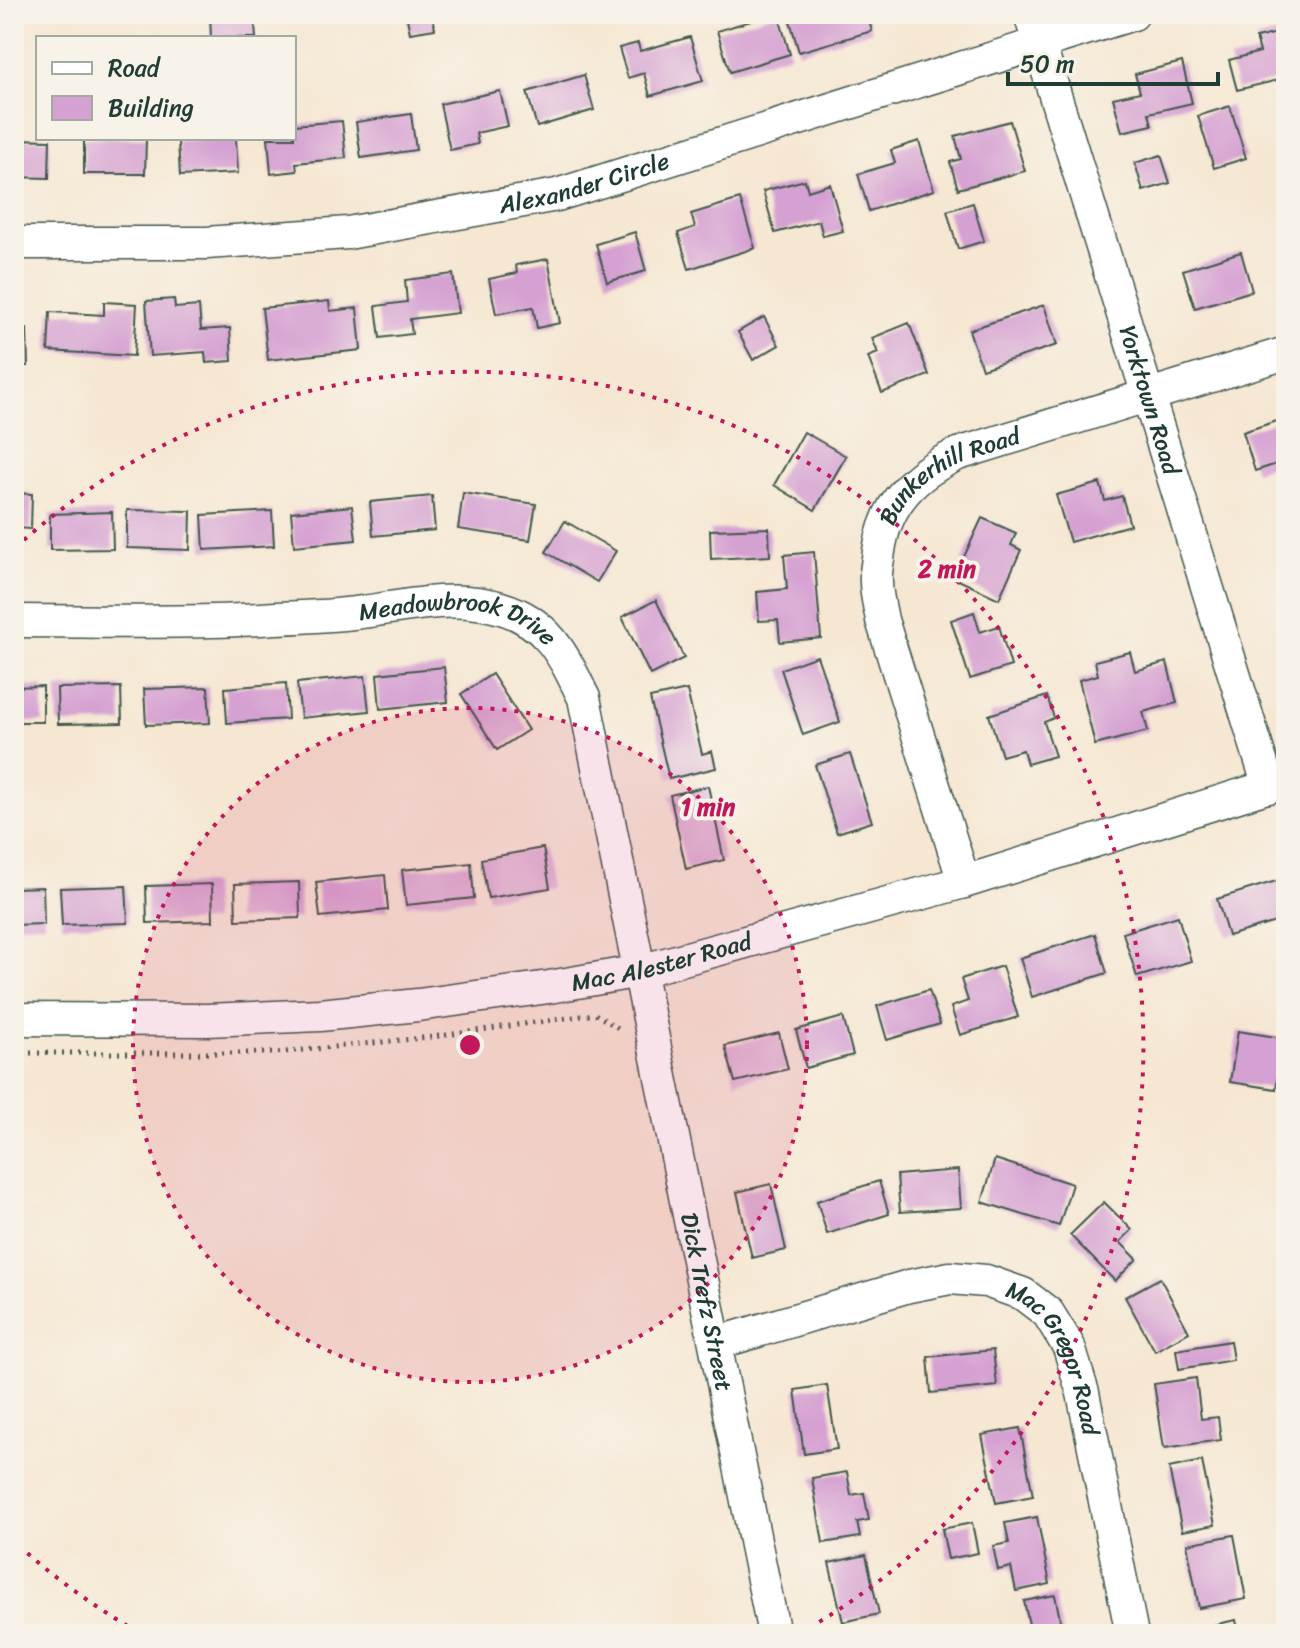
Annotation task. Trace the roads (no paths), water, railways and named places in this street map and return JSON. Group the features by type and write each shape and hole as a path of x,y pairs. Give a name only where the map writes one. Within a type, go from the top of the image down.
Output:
{"street":[{"name":"Alexander Circle","path":"14,243 206,243 348,233 557,195 1034,28 1133,14"},
{"name":"Yorktown Road","path":"1034,28 1147,397 1277,784"},
{"name":"Bunkerhill Road","path":"964,882 882,620 875,580 881,539 892,506 911,482 934,465 958,454 1286,353"},
{"name":"Meadowbrook Drive","path":"14,621 212,622 358,613 446,602 470,602 502,608 529,621 552,639 584,698 640,971"},
{"name":"Mac Alester Road","path":"14,1019 207,1020 320,1015 433,1003 640,971 964,882 1277,784"},
{"name":"Dick Trefz Street","path":"640,971 774,1634"},
{"name":"Mac Gregor Road","path":"717,1343 909,1286 950,1278 986,1281 1023,1294 1048,1313 1069,1347 1083,1393 1132,1634"}]}
